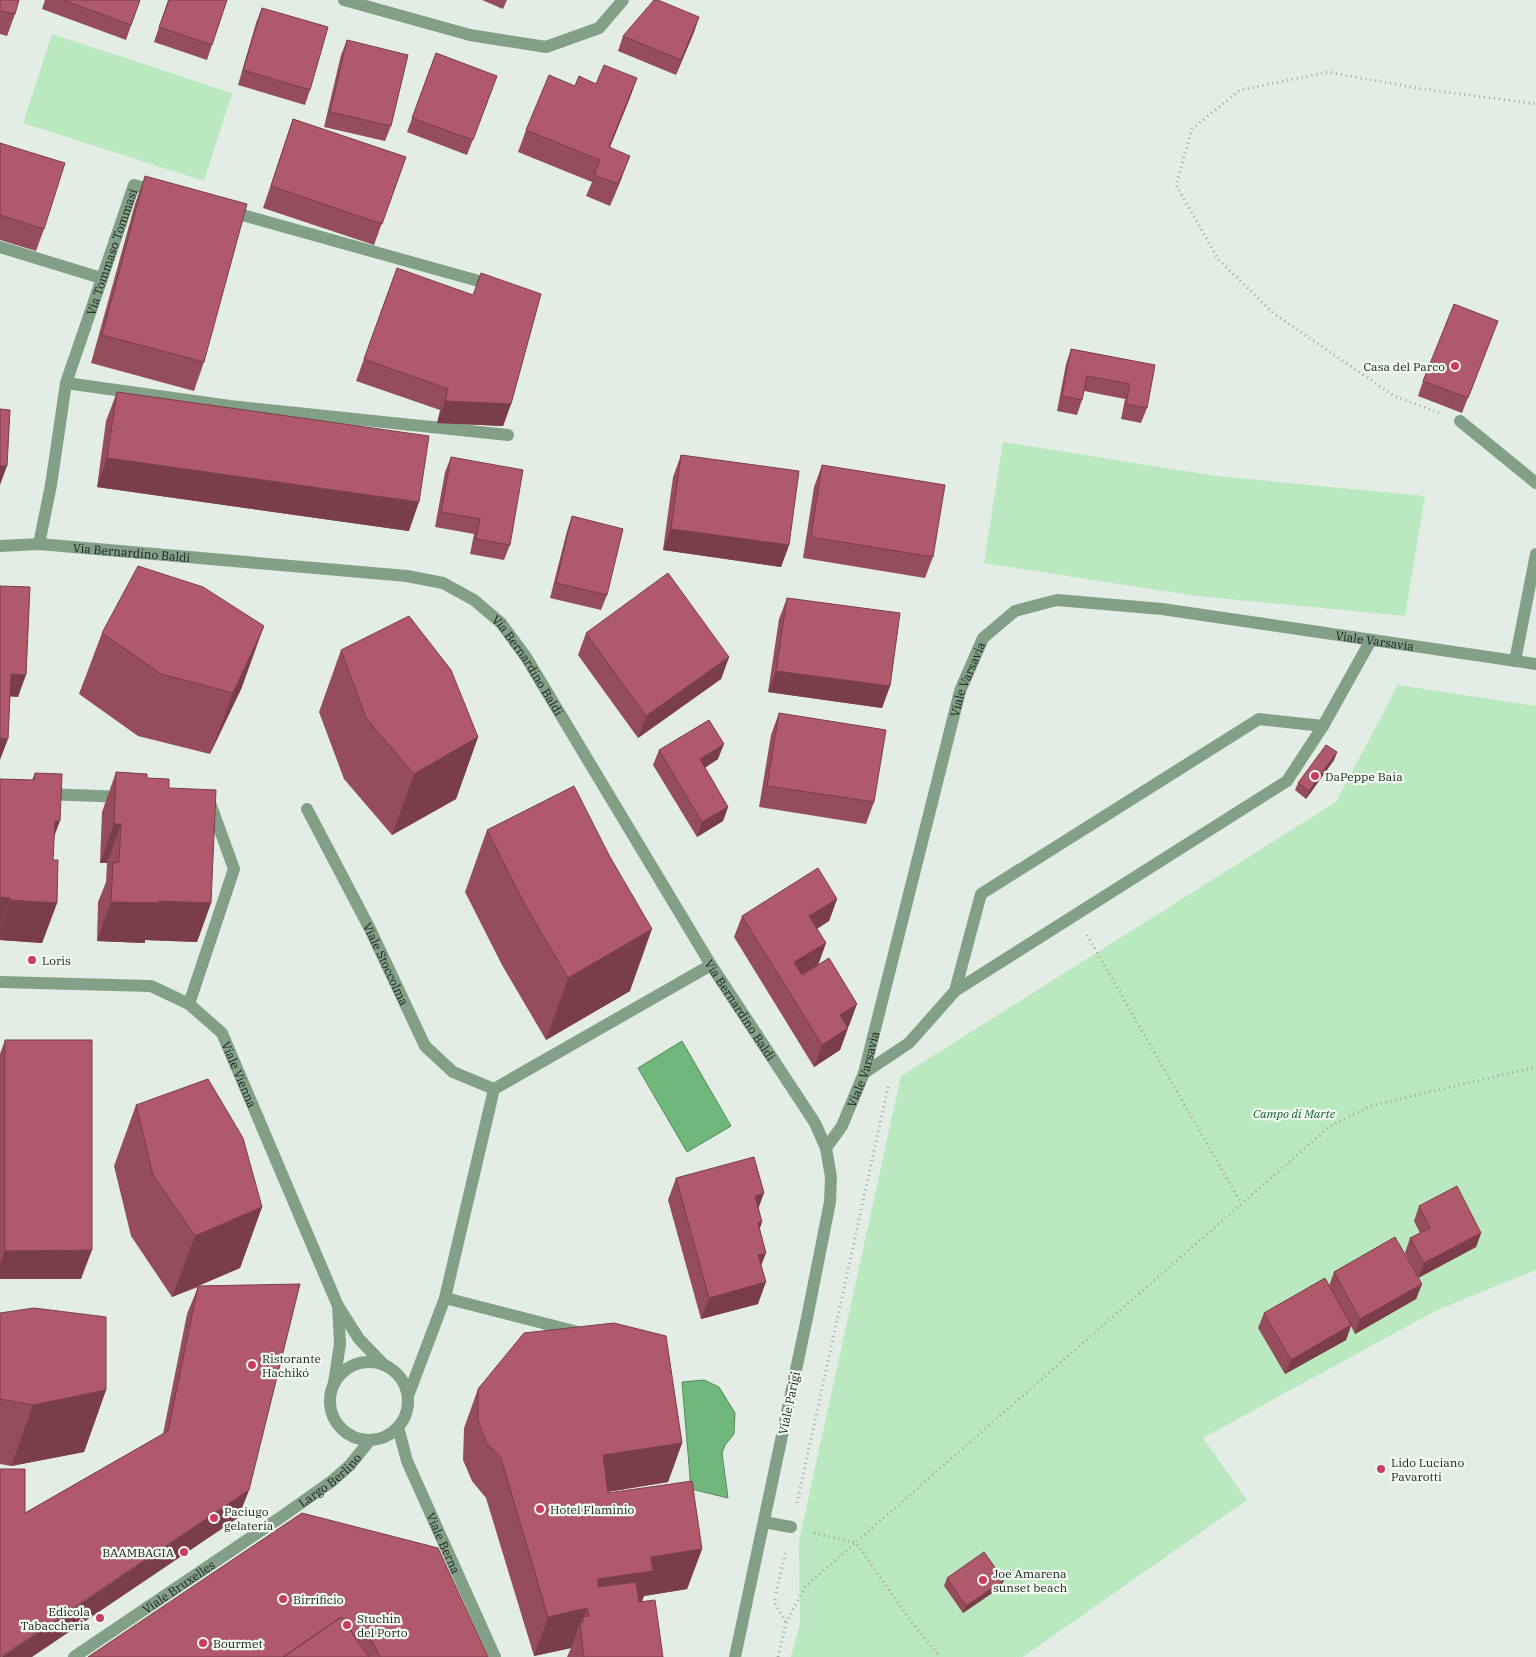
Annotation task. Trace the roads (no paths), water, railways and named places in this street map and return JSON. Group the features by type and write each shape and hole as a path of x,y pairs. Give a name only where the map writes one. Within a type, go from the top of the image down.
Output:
{"street":[{"path":"344,0 470,35 546,47 599,28 623,0"},
{"name":"Via Tommaso Tommasi","path":"39,544 51,486 66,383 134,185 172,196"},
{"path":"219,209 502,288"},
{"path":"0,247 101,278"},
{"path":"66,383 230,406 508,435"},
{"path":"1460,422 1536,483"},
{"name":"Via Bernardino Baldi","path":"0,546 39,544 407,576 443,583 474,600 501,623 526,657 711,965 815,1123 826,1148"},
{"path":"1515,661 1536,554"},
{"name":"Viale Varsavia","path":"826,1148 842,1126 864,1073 960,691 983,638 1016,611 1057,600 1162,609 1536,664"},
{"path":"864,1073 909,1043 955,992 1287,781 1323,726 1371,640"},
{"path":"955,992 981,894 1260,719 1323,726"},
{"path":"30,793 140,797"},
{"path":"189,1004 234,869 209,800 199,799"},
{"name":"Viale Stoccolma","path":"307,809 370,929 425,1046 453,1072 494,1089"},
{"path":"408,1396 445,1298 494,1089 711,965"},
{"name":"Viale Vienna","path":"0,982 151,986 189,1004 222,1033 338,1306"},
{"name":"Viale Parigi","path":"735,1657 830,1202 831,1177 826,1148"},
{"path":"445,1298 586,1334"},
{"path":"338,1306 359,1339 384,1365 400,1378 406,1387 408,1408 398,1427"},
{"name":"Largo Berlino","path":"338,1306 340,1344 330,1399 332,1412 337,1423 346,1433 358,1439 370,1440 381,1439 398,1427"},
{"path":"333,1386 340,1375 360,1363 372,1362 384,1365"},
{"name":"Viale Berna","path":"398,1427 407,1461 495,1657"},
{"name":"Largo Berlino","path":"284,1515 332,1481 350,1465 370,1440"},
{"name":"Viale Bruxelles","path":"74,1657 284,1515"},
{"path":"764,1522 791,1527"}],"place":[{"name":"Casa del Parco","path":"1455,366"},
{"name":"DaPeppe Baia","path":"1315,776"},
{"name":"Loris","path":"32,960"},
{"name":"Ristorante Hachikó","path":"252,1365"},
{"name":"Lido Luciano Pavarotti","path":"1381,1469"},
{"name":"Hotel Flaminio","path":"540,1509"},
{"name":"Paciugo gelateria","path":"214,1518"},
{"name":"BAAMBAGIA","path":"184,1552"},
{"name":"Joe Amarena sunset beach","path":"983,1580"},
{"name":"Birrificio","path":"283,1599"},
{"name":"Edicola Tabaccheria","path":"100,1618"},
{"name":"Stuchin del Porto","path":"347,1625"},
{"name":"Bourmet","path":"203,1643"}],"park label":[{"name":"Campo di Marte","path":"1294,1113"}]}
